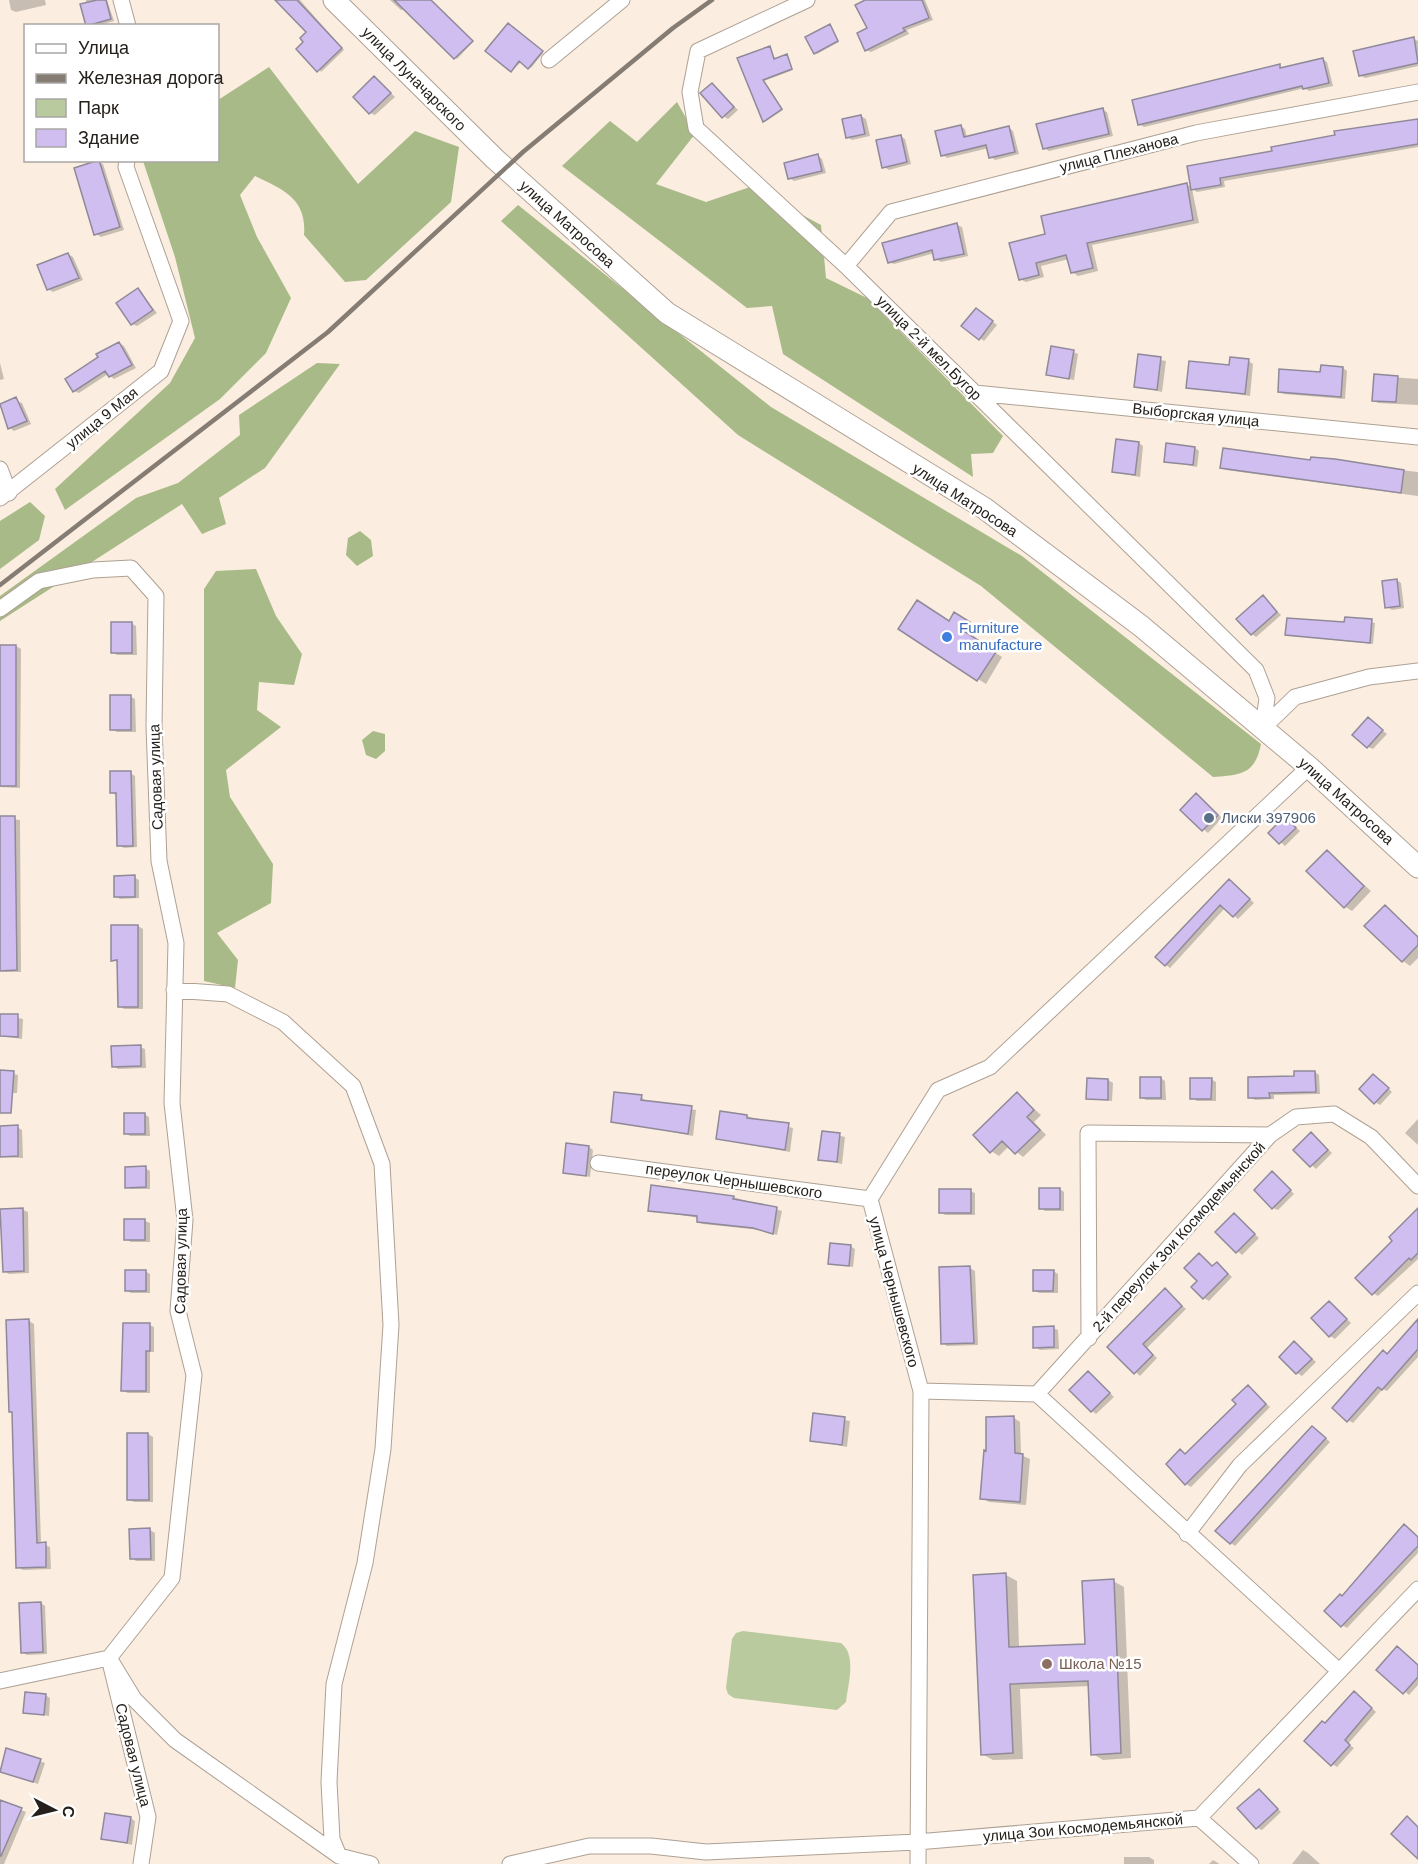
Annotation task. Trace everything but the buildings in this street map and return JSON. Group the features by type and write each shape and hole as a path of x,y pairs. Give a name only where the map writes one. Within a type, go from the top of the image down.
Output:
{"main road":[{"name":"улица Луначарского","path":"334,0 495,159"},
{"name":"улица Матросова","path":"495,159 667,313 984,508 1141,626 1309,767 1418,867"}],"street":[{"path":"121,0 127,24"},
{"path":"549,60 622,0"},
{"name":"улица 2-й мел.Бугор","path":"807,0 698,51 690,92 696,128 846,266 1256,670 1267,698 1263,728"},
{"name":"улица Плеханова","path":"846,266 891,212 1196,133 1418,92"},
{"name":"улица 9 Мая","path":"4,495 161,371 181,321 126,167 127,162"},
{"name":"Выборгская улица","path":"975,393 1418,437"},
{"path":"0,469 4,495"},
{"name":"Садовая улица","path":"0,609 39,580 93,570 131,568 156,596 154,726 159,861 176,943 172,1104 185,1220 178,1311 194,1375 172,1578 109,1658 148,1817 141,1864"},
{"path":"1263,728 1295,697 1370,677 1418,671"},
{"name":"улица Чернышевского","path":"918,1864 921,1391 870,1199 938,1090 990,1067 1309,767"},
{"path":"174,990 228,994 283,1022 352,1086 382,1164 391,1324 383,1449 376,1495 365,1563 334,1684 330,1782 332,1839 339,1856"},
{"name":"2-й переулок Зои Космодемьянской","path":"1037,1394 1270,1135 1296,1117 1334,1114 1371,1137 1418,1186"},
{"name":"2-й переулок Зои Космодемьянской","path":"1089,1338 1088,1132 1270,1135"},
{"name":"переулок Чернышевского","path":"598,1163 870,1199"},
{"path":"1186,1534 1240,1465 1418,1293"},
{"path":"921,1391 1037,1394 1186,1534 1339,1671"},
{"name":"улица Зои Космодемьянской","path":"510,1864 589,1846 651,1846 706,1858 1199,1818 1418,1588"},
{"path":"0,1681 109,1658 134,1699 175,1740 339,1856 371,1864"},
{"path":"1199,1818 1251,1864"}],"green space":[{"path":"269,67 358,184 415,131 459,147 451,202 366,280 345,282 304,235 302,213 292,197 255,176 240,195 257,237 291,298 266,353 220,399 65,510 55,489 170,383 195,338 175,257 143,162 219,162 219,99"},
{"path":"677,102 695,134 656,184 706,202 750,187 821,225 826,278 867,298 1003,436 993,453 971,454 973,477 783,354 772,306 747,308 562,166 610,121 637,142"},
{"path":"518,205 771,407 1022,556 1261,744 1255,762 1250,768 1238,774 1213,777 981,586 738,435 501,221"},
{"path":"317,363 340,364 265,468 219,498 226,524 202,534 182,504 0,621 0,596 136,498 178,483 240,435 239,415"},
{"path":"30,502 45,516 39,540 0,569 0,521"},
{"path":"360,531 371,540 373,556 357,566 346,555 348,538"},
{"path":"256,569 276,616 302,654 294,685 259,682 257,710 281,727 226,770 230,797 273,864 271,903 217,933 238,960 235,988 204,981 204,589 216,571"},
{"path":"373,731 385,734 385,751 376,759 366,755 362,740"},
{"path":"743,1631 841,1643 846,1648 850,1662 846,1702 837,1710 734,1698 728,1694 726,1688 732,1639 736,1633"}],"railway":[{"path":"0,585 328,332 523,152 673,28 712,0"}],"place":[{"name":"Furniture manufacture","path":"947,637"},
{"name":"Лиски 397906","path":"1209,818"},
{"name":"Школа №15","path":"1047,1664"}]}
